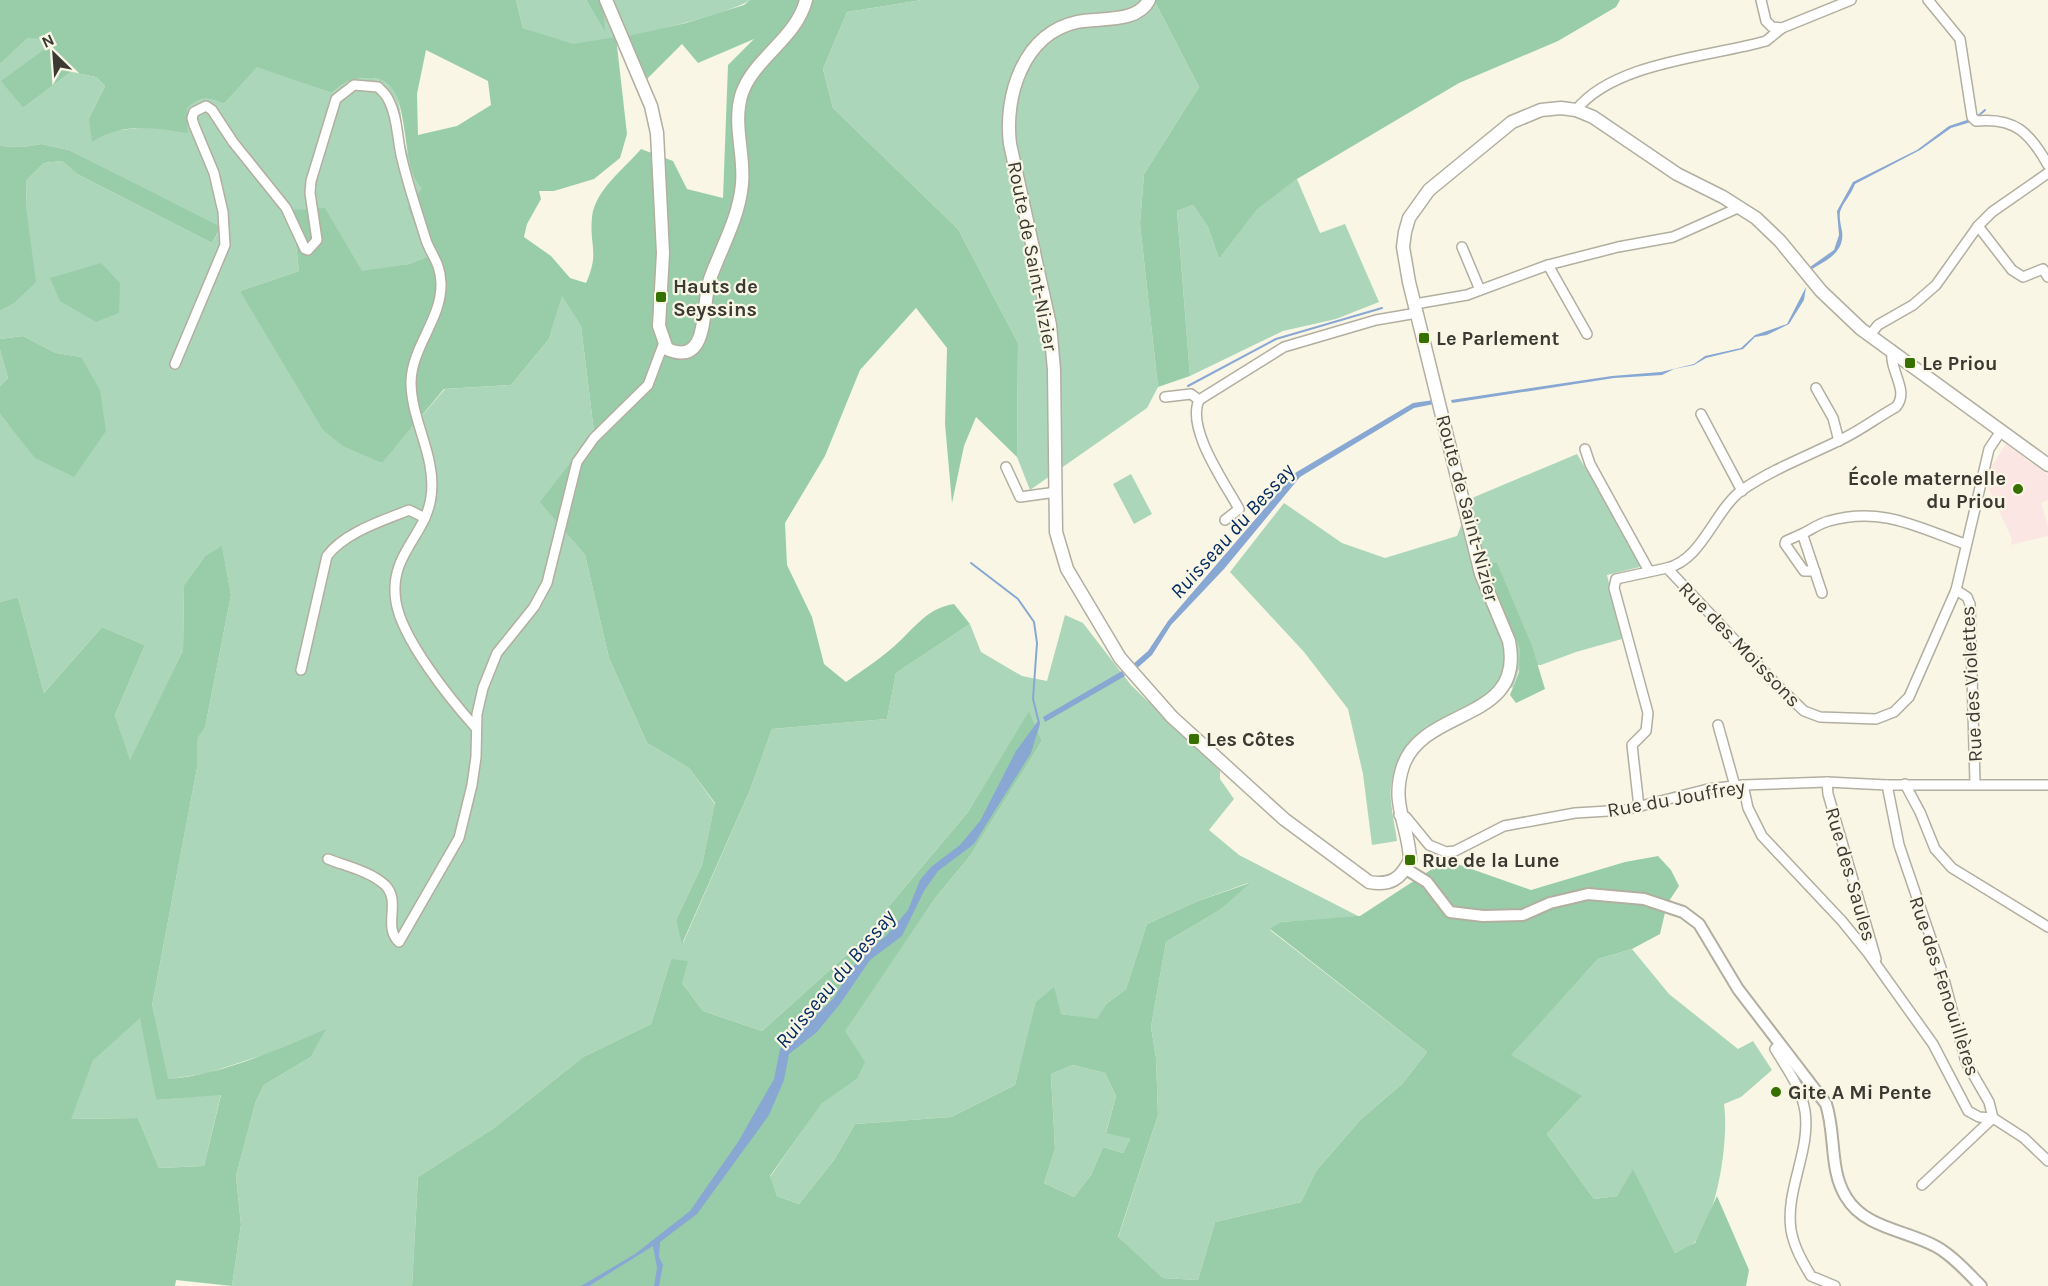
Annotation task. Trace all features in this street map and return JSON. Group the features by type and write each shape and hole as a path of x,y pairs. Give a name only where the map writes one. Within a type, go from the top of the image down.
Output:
{"main road":[{"path":"606,0 651,106 657,133 663,253 659,326 663,345 676,353 687,352 697,344 702,330 709,283 735,217 741,192 742,171 738,121 741,96 747,83 796,25 806,0"},
{"name":"Route de Saint-Nizier","path":"1149,0 1143,9 1130,16 1076,22 1053,31 1036,45 1024,63 1011,100 1008,121 1010,144 1050,325 1054,370 1056,532 1067,569 1120,657 1172,717 1284,819 1369,882 1386,884 1401,876 1410,860 1397,802 1406,759 1414,748 1436,730 1493,699 1506,684 1512,663 1509,641 1481,574 1406,268 1405,232 1412,212 1429,190 1512,122 1541,110 1576,110 1593,117 1677,174 1740,207 1780,241 1821,291 1870,335 2048,465"}],"street":[{"path":"1761,0 1766,21 1772,27 1782,28"},
{"path":"1576,110 1598,89 1634,73 1766,41 1782,28 1851,0"},
{"path":"1928,0 1960,39 1972,117 1976,121 2005,122 2021,129 2036,143 2048,165"},
{"path":"175,364 225,244 223,212 214,173 192,118 199,107 206,106 212,110 233,142 286,208 305,249 308,250 317,240 310,192 311,181 336,99 354,86 364,84 378,87 392,107 401,158 425,239 437,259 441,283 437,306 415,357 411,382 432,482 432,496 426,518 400,560 395,585 396,605 405,631 417,651 462,713 476,728"},
{"path":"1870,335 1878,325 1913,305 1936,285 1978,226 2020,190 2048,173"},
{"path":"1225,520 1239,509 1205,447 1195,410 1199,400 1284,347 1467,296 1548,265 1618,247 1673,237 1740,207"},
{"path":"1978,226 2012,270 2023,277 2043,269 2048,277"},
{"path":"1462,247 1480,290"},
{"path":"1548,265 1587,334"},
{"path":"327,859 367,874 387,887 393,900 391,928 393,936 399,942 459,838 474,775 479,701 491,666 505,641 534,607 547,583 577,462 594,438 648,385 663,345"},
{"path":"1667,568 1675,567 1692,552 1725,508 1742,491 1793,462 1839,441 1896,407 1902,399 1902,391 1892,369 1892,350"},
{"path":"1816,388 1833,418 1839,441"},
{"path":"1165,397 1191,394 1199,400"},
{"path":"1701,414 1742,491"},
{"name":"Rue des Moissons","path":"1639,807 1632,745 1646,731 1648,713 1614,588 1616,579 1667,568 1804,711 1820,717 1856,721 1876,719 1887,715 1909,697 1956,590 1989,449 2001,431"},
{"path":"1585,449 1590,464 1649,571"},
{"path":"1006,467 1020,497 1056,492"},
{"path":"301,670 327,556 332,549 344,540 409,510 426,518"},
{"path":"1815,571 1804,571 1785,544 1786,541 1827,521 1851,516 1898,518 1965,544"},
{"path":"1804,533 1822,593"},
{"name":"Rue des Violettes","path":"1956,590 1967,597 1970,604 1975,783"},
{"name":"Rue des Fenouillères","path":"1718,725 1739,786 1762,836 1842,921 1878,966 1933,1044 1968,1111 1979,1117 1993,1118 1989,1102 1966,1062 1941,968 1899,845 1887,785"},
{"name":"Rue du Jouffrey","path":"1399,815 1406,817 1429,845 1446,852 1455,851 1504,826 1575,813 1639,807 1708,789 1827,782 1887,785 2048,784"},
{"name":"Rue des Saules","path":"1827,782 1828,794 1878,966"},
{"path":"1905,784 1941,858 1952,868 2048,927"},
{"path":"1406,869 1427,882 1450,912 1483,916 1523,915 1550,903 1588,894 1644,899 1683,912 1699,924 1738,988 1826,1104 1831,1119 1837,1173 1846,1197 1854,1208 1879,1225 1935,1246 1948,1254 1982,1286"},
{"path":"1779,1044 1776,1049 1801,1092 1805,1113 1802,1162 1791,1211 1794,1243 1811,1276 1835,1286"},
{"path":"1922,1185 1993,1118 2025,1138 2048,1161"}],"shaded area":[{"name":"École maternelle du Priou","path":"2006,444 2048,475 2048,500 2041,503 2048,526 2048,536 2010,545 2012,539 1984,478"}],"green space":[{"path":"0,0 516,0 523,28 573,44 616,37 627,134 620,158 594,179 554,191 539,191 541,199 527,224 524,237 551,256 570,278 586,283 593,256 591,227 594,207 611,180 641,149 673,161 687,189 723,198 728,65 754,39 698,63 682,44 647,79 628,36 686,23 744,5 750,0 922,0 847,12 823,69 833,108 958,229 1018,343 1017,457 976,417 964,446 952,503 945,424 947,348 916,308 860,370 825,456 785,523 787,565 812,617 824,664 846,682 886,653 935,610 954,604 970,624 896,673 887,719 772,729 750,790 682,944 676,920 702,865 715,803 689,768 647,743 609,658 585,555 540,502 594,432 581,326 562,296 549,339 511,385 444,389 382,463 343,446 323,430 240,291 299,271 292,210 325,208 362,271 409,264 429,256 408,208 422,188 414,176 409,160 404,123 394,91 384,81 364,78 349,81 332,93 257,67 224,104 204,99 196,101 187,108 188,133 150,128 127,129 115,131 92,142 89,118 105,86 96,77 71,72 23,108 1,81 44,49 46,39 28,38 0,64","holes":["426,50 488,81 491,105 457,126 418,135 417,94"]},
{"path":"516,0 586,0 604,30 603,0 750,0 718,13 662,29 606,41 571,44 523,28"},
{"path":"586,0 603,0 605,32"},
{"path":"922,0 1154,0 1199,87 1144,174 1140,224 1158,387 1147,408 1030,490 1017,457 1018,343 958,229 833,108 823,69 847,12"},
{"path":"1154,0 1620,0 1616,7 1558,41 1459,83 1297,179 1257,209 1219,259 1208,227 1193,205 1177,211 1190,376 1158,387 1140,224 1144,174 1199,87"},
{"path":"28,38 46,38 44,49 2,81 23,108 71,72 96,77 105,86 89,118 109,131 149,127 188,132 186,108 204,99 224,104 257,66 332,93 344,83 368,78 380,80 395,92 401,113 405,145 419,177 424,196 429,256 409,264 362,272 325,209 292,211 299,271 240,291 381,463 445,389 511,385 549,339 562,295 581,326 594,432 541,502 585,555 609,658 647,743 689,768 715,804 702,865 676,920 683,943 750,790 772,729 887,719 896,673 970,624 981,652 1022,676 1047,681 1065,615 1083,623 1131,685 1220,771 1220,779 1234,799 1209,830 1239,855 1360,917 1281,922 1270,930 1427,1052 1402,1084 1361,1119 1316,1171 1301,1202 1215,1222 1198,1280 1163,1278 1118,1238 1158,1115 1156,1058 1151,1027 1166,942 1220,910 1248,883 1198,901 1147,924 1126,989 1106,1004 1097,1020 1061,1014 1037,1002 1015,1085 951,1117 855,1124 834,1160 799,1204 777,1196 770,1177 822,1102 857,1079 844,1031 936,897 970,856 1042,741 1029,712 968,812 852,950 762,1031 703,1011 682,983 671,959 651,1024 583,1057 494,1128 418,1177 412,1286 232,1286 241,1225 236,1176 256,1101 264,1085 311,1057 325,1030 266,1054 208,1073 153,1082 156,1100 221,1094 204,1166 159,1168 138,1118 70,1119 93,1061 152,1006 197,768 197,737 205,728 231,595 222,547 205,556 184,585 183,650 130,761 115,715 145,645 102,627 44,693 18,597 0,602 0,414 9,425 81,357 56,353 23,336 0,339 0,311 13,304 27,215 26,181 44,163 62,161 77,174 212,243 221,228 69,150 41,144 23,147 0,146 0,64"},
{"path":"41,144 69,150 221,227 212,243 77,174 62,161 44,163 26,181 27,215 36,282 13,304 0,311 0,146 23,147"},
{"path":"1297,179 1320,233 1345,224 1379,302 1336,319 1283,331 1190,376 1177,211 1193,205 1208,227 1219,259 1257,208"},
{"path":"101,263 120,283 119,313 96,322 60,301 50,278"},
{"path":"23,336 56,353 81,357 100,390 106,431 74,477 35,458 0,414 0,386 8,378 0,350 0,339"},
{"path":"0,350 8,378 0,386"},
{"path":"1577,454 1625,534 1640,567 1607,575 1622,639 1541,665 1520,666 1513,687 1456,711 1421,734 1407,749 1397,766 1391,786 1391,806 1397,841 1372,845 1363,774 1348,709 1304,652 1230,572 1284,503 1342,543 1385,558 1457,536 1472,498"},
{"path":"1131,474 1152,514 1134,524 1113,484"},
{"path":"222,546 231,595 205,728 197,738 197,768 152,1006 168,1079 188,1077 228,1067 326,1029 311,1057 264,1085 256,1101 236,1176 241,1225 232,1286 176,1280 175,1286 0,1286 0,602 18,597 44,693 102,627 145,645 115,715 130,760 183,650 184,585 205,556","holes":["140,1018 156,1100 221,1095 204,1166 159,1168 138,1118 71,1119 93,1061"]},
{"path":"1490,563 1497,563 1532,646 1545,689 1516,703 1510,695 1519,672 1520,649 1488,572"},
{"path":"1029,711 1042,741 970,856 936,897 845,1031 865,1062 857,1079 822,1103 770,1176 777,1196 799,1204 834,1160 855,1124 951,1117 1015,1085 1036,1002 1054,987 1061,1014 1097,1019 1106,1004 1126,989 1147,924 1198,901 1250,883 1220,910 1166,942 1151,1027 1156,1058 1158,1115 1118,1237 1163,1278 1198,1280 1215,1222 1301,1202 1316,1171 1361,1119 1402,1084 1427,1052 1270,929 1281,922 1360,916 1446,860 1531,890 1625,862 1658,856 1671,870 1679,886 1667,904 1660,934 1632,949 1598,959 1511,1055 1582,1096 1547,1134 1594,1199 1617,1196 1633,1169 1675,1253 1695,1243 1717,1196 1749,1270 1746,1286 412,1286 418,1177 494,1128 583,1057 651,1024 671,959 688,961 682,983 703,1011 762,1031 852,950 968,812","holes":["1073,1065 1105,1073 1116,1096 1106,1133 1130,1139 1123,1153 1103,1147 1091,1175 1074,1197 1044,1183 1055,1149 1051,1074"]},
{"path":"1632,949 1669,994 1738,1049 1753,1041 1772,1070 1741,1097 1724,1104 1723,1156 1710,1214 1695,1242 1675,1253 1633,1170 1617,1196 1594,1199 1547,1134 1581,1097 1510,1055 1598,959"},
{"path":"1073,1065 1105,1073 1116,1096 1106,1132 1130,1139 1123,1153 1103,1147 1091,1175 1074,1197 1044,1183 1055,1149 1051,1074"}],"water":[{"path":"1970,119 1971,122 1951,128 1920,150 1855,184 1840,212 1841,245 1829,259 1812,269 1810,267 1834,250 1839,235 1837,211 1853,182 1917,150 1949,126"},
{"path":"1806,287 1804,300 1789,324 1767,335 1755,337 1743,349 1706,358 1694,365 1674,369 1662,375 1614,378 1452,403 1451,400 1612,376 1661,372 1694,364 1705,356 1741,348 1755,335 1787,324"},
{"path":"1434,400 1434,404 1414,408 1300,477 1224,569 1171,625 1152,655 1135,670 1132,665 1148,651 1168,621 1295,473 1413,403"},
{"path":"1122,671 1125,676 1045,722 1043,717"},
{"path":"1038,721 1040,724 1031,753 974,844 938,871 924,891 902,936 870,960 840,1004 817,1032 789,1054 784,1080 769,1115 697,1214 660,1242 659,1257 663,1265 659,1286 654,1286 657,1268 653,1246 589,1286 581,1286 635,1254 690,1211 738,1142 774,1079 780,1049 833,999 861,955 886,936 908,910 920,880 931,867 960,845 980,821 1016,751"}],"waterway":[{"name":"Ruisseau du Bessay","path":"1977,117 1985,110"},
{"path":"1188,386 1276,339 1382,308"},
{"path":"971,563 1018,599 1034,622 1037,643 1033,699 1039,723"},
{"path":"1430,851 1450,856"}],"place":[{"name":"Hauts de Seyssins","path":"661,297"},
{"name":"Le Parlement","path":"1424,338"},
{"name":"Le Priou","path":"1910,363"},
{"name":"École maternelle du Priou","path":"2018,489"},
{"name":"Les Côtes","path":"1194,739"},
{"name":"Rue de la Lune","path":"1410,860"},
{"name":"Gite A Mi Pente","path":"1776,1092"}]}
